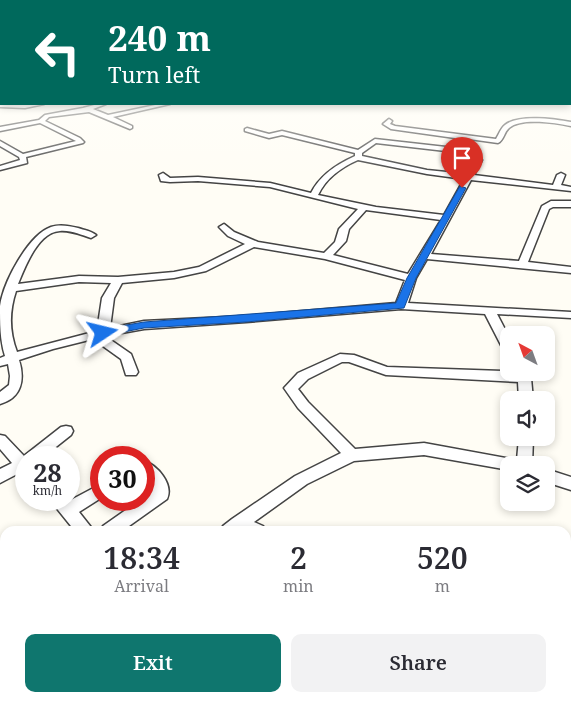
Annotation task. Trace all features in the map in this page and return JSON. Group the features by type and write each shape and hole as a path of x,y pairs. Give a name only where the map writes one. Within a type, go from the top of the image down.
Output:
{"street":[{"path":"0,143 22,156 81,142 31,114 28,110"},
{"path":"0,129 42,120 50,115 84,110 90,110 130,127"},
{"path":"107,117 140,110"},
{"path":"389,121 386,124 393,128 498,141 506,127 516,124 550,120 571,124"},
{"path":"247,130 269,136 282,133 358,154 368,161 410,169 571,189"},
{"path":"400,306 411,278 470,177 478,157 457,146 459,136"},
{"path":"313,196 317,186 375,141 464,151"},
{"path":"0,168 24,161 22,156"},
{"path":"163,175 164,179 170,180 198,179 270,185 364,207 447,218"},
{"path":"556,188 561,175"},
{"path":"524,264 545,208 551,204 571,204"},
{"path":"326,256 340,244 345,236 344,229 364,207"},
{"path":"224,226 232,235 274,250 326,256 411,278"},
{"path":"0,399 16,383 12,357 5,333 5,309 12,288 30,249 45,233 53,229 66,227 91,235"},
{"path":"12,288 79,279 118,280 174,275 202,269 254,243"},
{"path":"425,256 571,270"},
{"path":"99,334 108,298 118,280"},
{"path":"0,362 12,357 99,334 144,325 246,319 400,306 571,315"},
{"path":"489,311 500,332"},
{"path":"99,334 127,357 131,372"},
{"path":"351,455 338,439 297,400 291,388 303,376 340,358 350,358 386,371 500,375"},
{"path":"48,446 66,431"},
{"path":"0,440 15,453"},
{"path":"236,526 301,480 351,455 424,449 500,463"},
{"path":"0,478 15,470"},
{"path":"555,478 571,484"},
{"path":"155,480 161,494 155,498"},
{"path":"67,511 81,526"},
{"path":"116,526 137,511"}],"route":[{"path":"103,333 144,325 246,319 400,306 411,278 439,232 462,188"}]}
